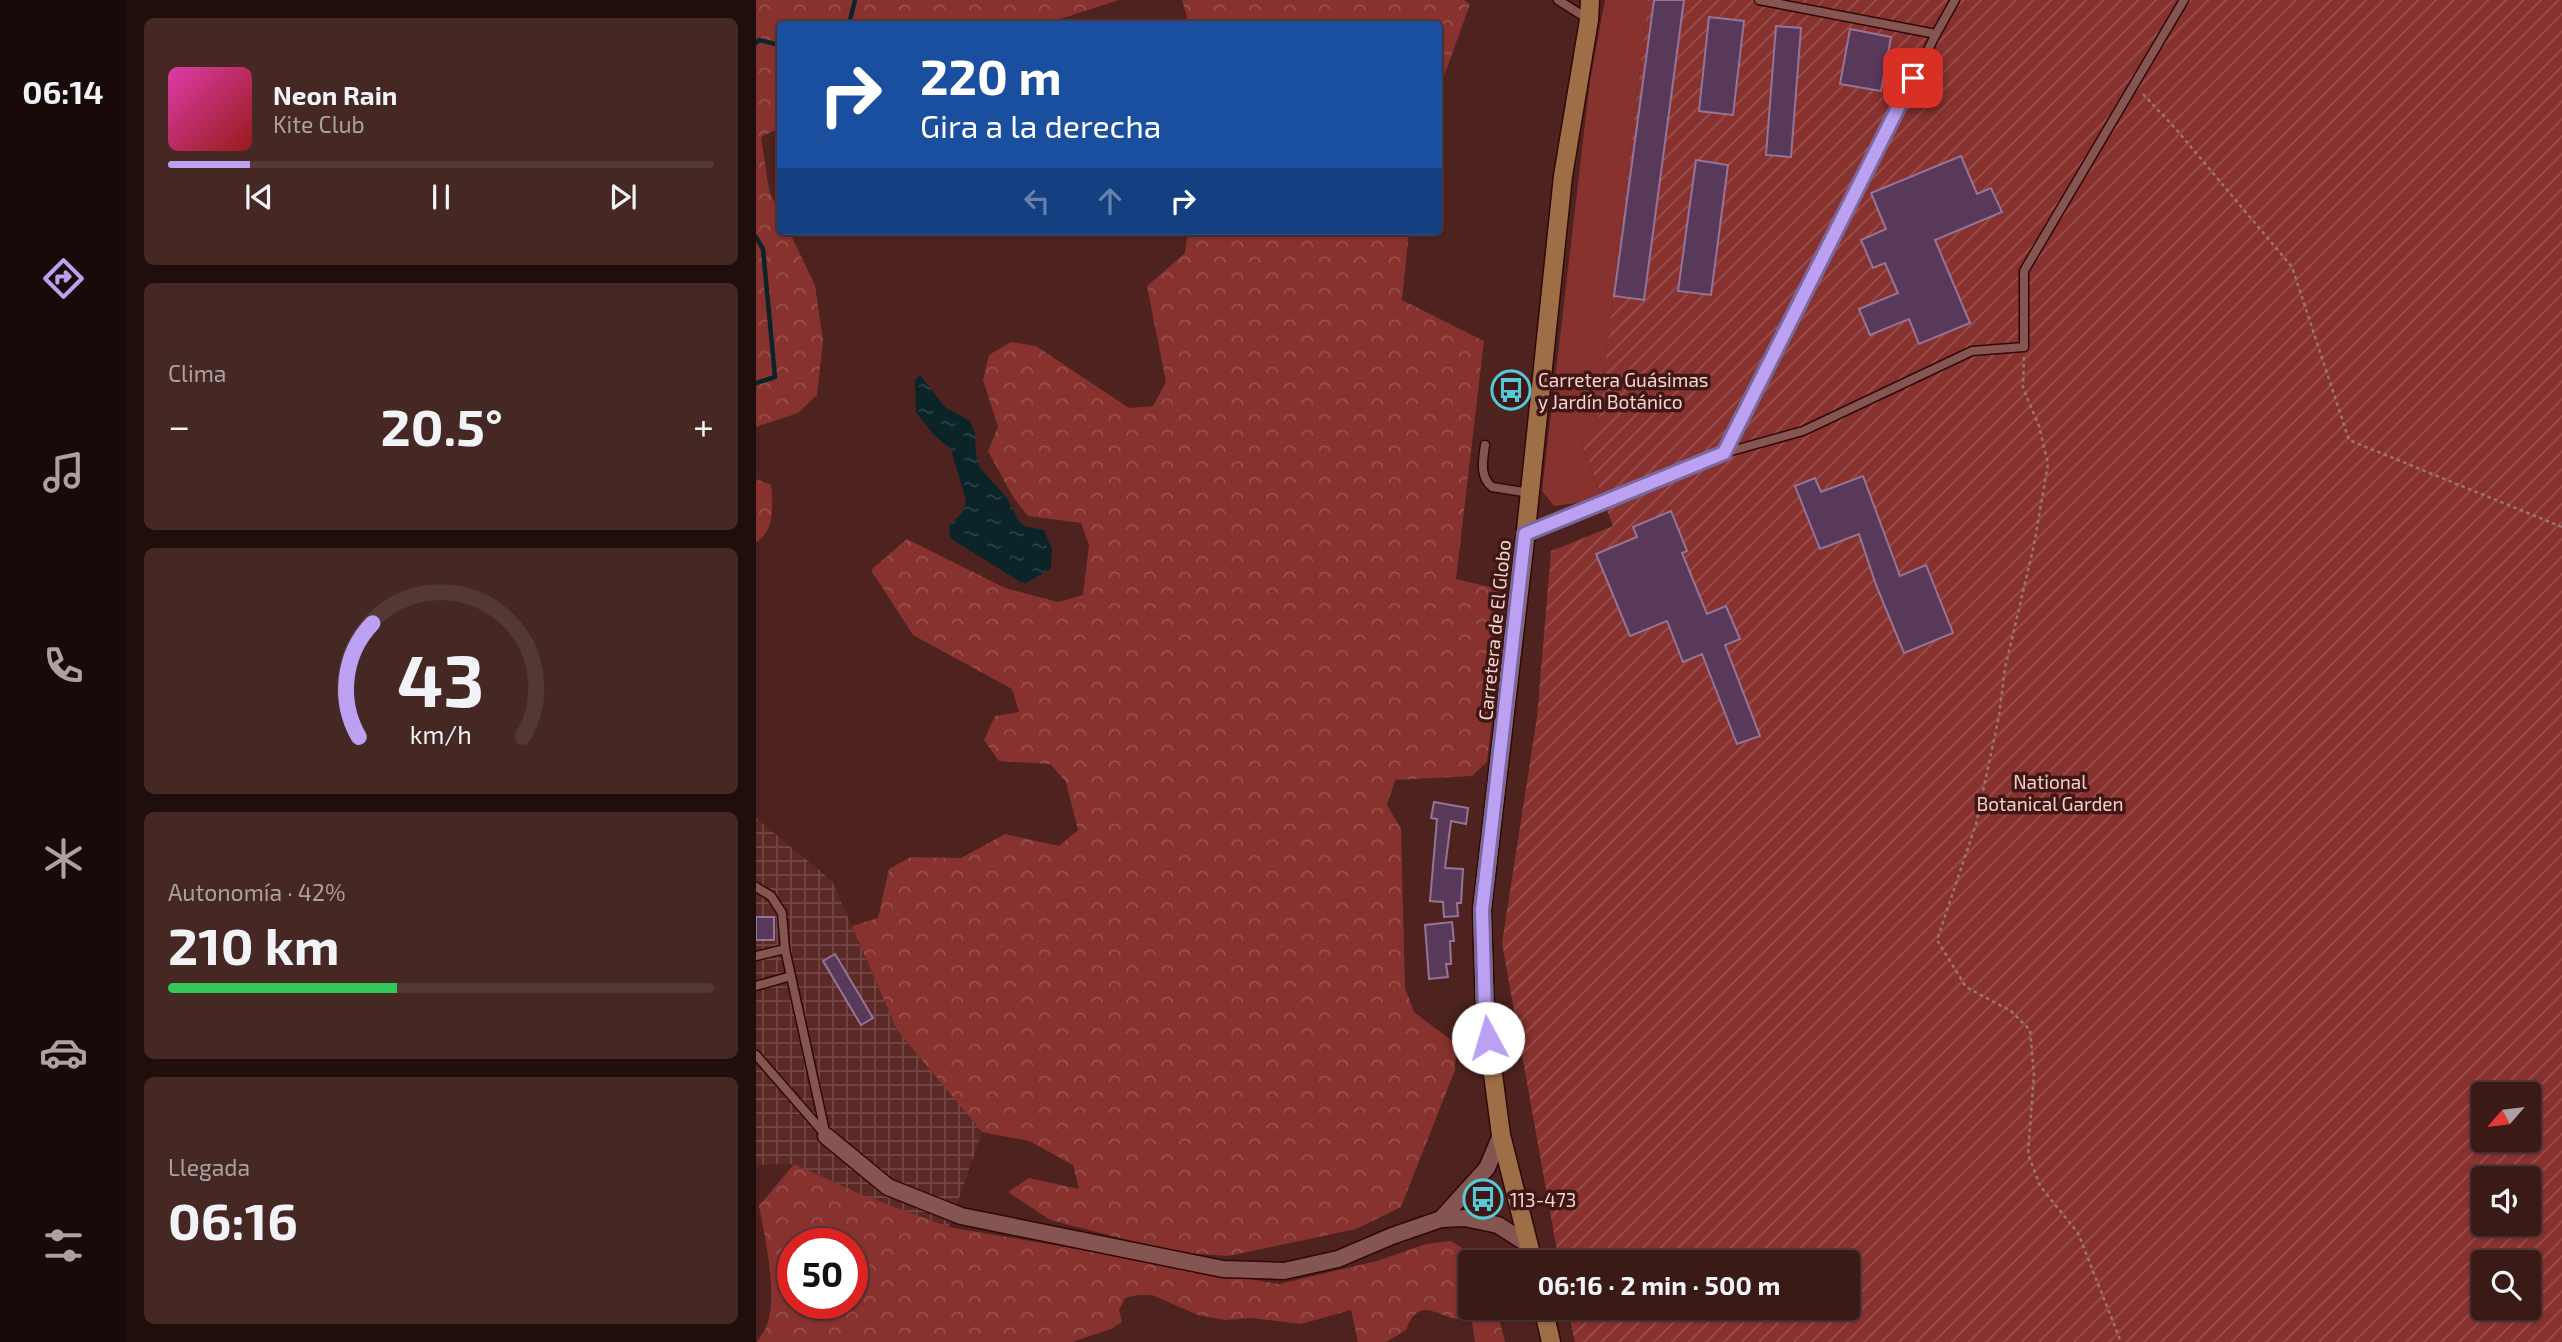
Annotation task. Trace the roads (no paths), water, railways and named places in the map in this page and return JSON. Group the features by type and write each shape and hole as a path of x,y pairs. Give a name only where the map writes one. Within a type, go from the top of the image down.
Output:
{"main road":[{"name":"Carretera de El Globo","path":"1530,1250 1501,1135 1485,1013 1482,910 1563,176 1590,0"},
{"path":"1546,1320 1551,1342"}],"street":[{"path":"1441,1219 1487,1168 1501,1135"},
{"path":"826,1136 888,1187 961,1216 1223,1269 1284,1272 1338,1259 1441,1219 1465,1219 1498,1225 1527,1250"}],"lane":[{"path":"1558,0 1589,19"},
{"path":"1759,0 1936,34"},
{"path":"1724,453 1955,0"},
{"path":"1525,534 1724,453 1803,430 1972,351 2024,347 2024,271 2184,0"},
{"path":"1485,445 1482,469 1487,483 1530,494"},
{"path":"756,887 771,896 782,913 785,949 826,1136"},
{"path":"756,956 785,949"},
{"path":"756,986 791,976"},
{"path":"756,1055 826,1136"}],"water":[{"path":"920,375 945,407 970,421 975,433 976,455 980,468 1007,498 1019,521 1024,526 1044,530 1052,549 1051,569 1024,584 950,538 949,526 963,512 966,500 951,450 932,433 916,412 915,380"}],"waterway":[{"path":"850,21 855,0"},
{"path":"756,43 759,40 777,44"},
{"path":"756,237 763,249 775,377 756,383"}],"place":[{"name":"Carretera Guásimas y Jardín Botánico","path":"1511,390"},
{"name":"113-473","path":"1483,1199"}],"park label":[{"name":"National Botanical Garden","path":"2050,792"}]}
